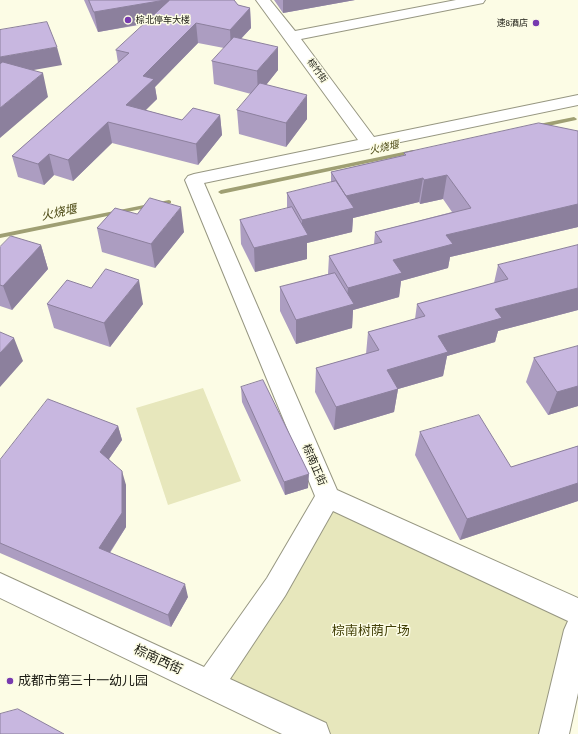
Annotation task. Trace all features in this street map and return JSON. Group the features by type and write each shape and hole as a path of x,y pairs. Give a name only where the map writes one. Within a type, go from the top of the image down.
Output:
{"street":[{"name":"棕竹街","path":"263,0 369,143"},
{"path":"291,36 478,0"},
{"path":"369,143 578,100"},
{"name":"棕南正街","path":"369,143 194,180 328,497 578,612"},
{"path":"209,684 276,587 328,497"},
{"name":"棕南西街","path":"0,585 315,734"},
{"path":"554,734 578,630"}],"green space":[{"path":"203,388 241,481 168,505 136,408"},
{"name":"棕南树荫广场","path":"328,497 578,612 554,734 315,734 209,684"}],"building":[{"path":"89,0 165,0 94,12"},
{"path":"170,0 234,0 238,5 250,8 230,30 196,23 143,76 154,79 126,105 182,120 193,108 220,115 196,144 108,122 68,160 49,154 38,164 12,156 129,53 116,50"},
{"path":"47,22 57,47 0,57 0,30"},
{"path":"234,37 278,47 257,71 212,61"},
{"path":"3,62 43,73 0,108 0,64"},
{"path":"260,83 307,95 286,123 237,110"},
{"path":"539,123 578,131 578,204 446,235 453,244 393,260 402,273 348,288 329,256 382,242 375,232 471,208 447,175 424,180 423,178 346,196 331,172 406,155 404,153"},
{"path":"336,181 354,208 302,220 287,193"},
{"path":"150,198 181,207 151,244 97,228 115,208 137,214"},
{"path":"292,207 308,235 254,248 240,220"},
{"path":"11,236 41,245 3,286 0,285 0,247"},
{"path":"578,245 578,288 495,309 502,318 438,336 448,352 387,370 398,389 336,407 316,368 379,350 368,332 425,316 417,304 508,279 498,265"},
{"path":"106,269 139,280 104,323 47,304 67,280 91,288"},
{"path":"335,273 354,304 296,320 280,287"},
{"path":"0,332 14,338 0,353"},
{"path":"578,346 578,386 557,392 534,358"},
{"path":"263,380 309,474 284,482 241,387"},
{"path":"48,399 118,426 100,452 122,471 122,513 99,548 185,584 168,615 0,543 0,460"},
{"path":"479,415 511,467 578,446 578,483 467,519 420,432"},
{"path":"18,709 64,734 0,734 0,714"}],"waterway":[{"name":"火烧堰","path":"539,126 574,119"},
{"name":"火烧堰","path":"221,192 413,152"},
{"name":"火烧堰","path":"0,236 169,202"}],"place":[{"name":"棕北停车大楼","path":"128,20"},
{"name":"速8酒店","path":"536,23"},
{"name":"成都市第三十一幼儿园","path":"10,681"}]}
